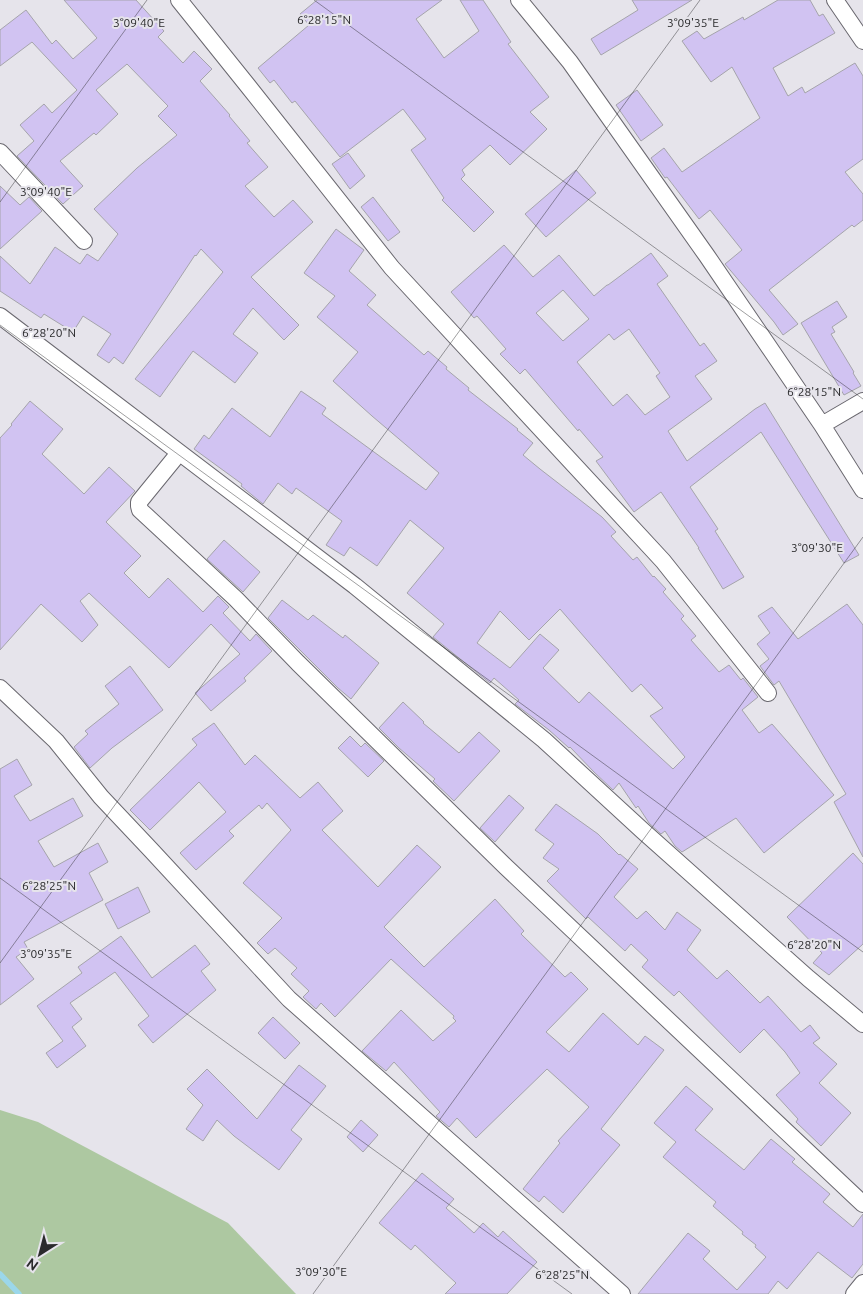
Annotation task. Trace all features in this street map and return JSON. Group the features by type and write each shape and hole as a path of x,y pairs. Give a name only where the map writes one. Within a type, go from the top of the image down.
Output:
{"street":[{"path":"179,0 392,268 663,561 768,692"},
{"path":"519,0 575,70 707,256 822,425 863,490"},
{"path":"835,0 863,41"},
{"path":"0,152 84,241"},
{"path":"0,316 355,586 544,740 642,831 808,978 863,1024"},
{"path":"822,425 863,401"},
{"path":"179,453 139,502 140,510 236,599 305,670 506,867 863,1204"},
{"path":"0,688 56,741 101,797 288,999 622,1294"},
{"path":"854,1294 863,1283"}],"green space":[{"path":"0,1110 38,1122 228,1223 296,1294 0,1294"}],"building":[{"path":"64,0 136,0 164,31 158,37 183,63 194,51 212,69 200,81 230,115 250,141 247,143 268,167 245,186 274,217 293,200 313,222 251,277 299,325 284,340 253,308 233,334 258,353 235,383 193,351 160,397 135,379 223,272 201,249 195,255 123,364 114,357 109,363 97,355 111,334 83,316 73,332 44,314 41,318 0,291 0,256 30,284 55,247 80,264 87,254 98,261 118,234 94,209 137,168 177,135 158,116 168,106 127,64 96,90 118,114 96,135 94,133 60,161 83,186 63,204 17,156 34,141 20,125 44,104 52,113 77,90 32,42 0,66 0,30 26,10 52,44 56,40 73,59 97,38"},
{"path":"317,0 442,0 416,19 444,58 479,31 460,0 483,0 511,42 508,44 549,97 530,112 547,129 510,165 490,145 462,170 465,175 461,179 494,212 474,232 442,200 444,198 411,150 426,139 403,109 340,157 295,101 292,103 274,80 270,83 258,68 309,25 300,14"},
{"path":"632,0 692,0 601,55 591,39 638,10"},
{"path":"778,0 810,0 819,16 823,14 835,33 773,68 788,96 802,87 805,93 855,63 863,76 863,159 845,172 863,194 863,220 854,227 852,225 769,290 798,324 783,335 725,264 742,250 710,210 699,219 651,158 664,148 682,172 760,118 732,67 711,82 682,41 697,31 704,39 743,17 744,20"},
{"path":"637,90 663,125 641,141 616,105"},
{"path":"348,153 365,176 350,189 332,164"},
{"path":"576,170 596,193 546,237 525,214"},
{"path":"0,186 20,205 29,197 42,211 0,249"},
{"path":"373,197 400,232 388,241 361,207"},
{"path":"336,229 364,250 349,271 376,295 367,305 424,355 428,351 469,388 468,390 533,443 523,455 602,517 616,532 611,536 633,560 637,557 653,577 666,589 663,592 684,616 681,619 696,636 691,640 719,672 729,665 741,680 743,678 758,697 742,710 759,733 772,724 834,795 764,853 736,818 682,852 675,846 665,831 661,834 649,823 619,783 613,790 570,747 515,704 519,700 494,678 490,683 433,637 444,624 407,593 444,548 410,520 377,566 350,547 344,556 326,545 342,521 296,488 292,494 278,483 263,504 241,486 242,484 194,449 204,435 209,439 232,408 270,437 301,391 326,408 322,414 426,490 439,473 333,381 358,352 317,317 335,296 304,273","holes":["560,609 632,692 641,684 663,708 650,716 685,757 673,769 589,692 579,703 543,668 559,650 540,634 510,668 477,643 500,611 529,640"]},
{"path":"504,245 533,277 559,255 594,296 651,253 668,276 657,284 700,346 704,343 717,361 695,376 712,399 668,431 687,461 765,403 859,555 844,563 761,432 690,487 718,529 715,531 744,577 723,589 699,548 661,492 634,512 596,461 603,457 525,369 520,374 500,354 506,349 477,316 474,318 451,292","holes":["563,290 589,319 563,341 536,313","629,329 660,373 656,376 670,397 645,415 627,394 613,406 577,362 609,334 614,340"]},
{"path":"837,301 847,317 832,327 835,332 831,334 861,386 844,395 801,323"},
{"path":"30,401 63,429 42,454 84,494 109,467 135,491 106,522 141,556 124,573 149,598 168,578 203,612 218,596 229,607 223,613 250,641 256,634 272,651 244,678 246,681 211,711 195,693 240,654 211,624 169,668 89,593 80,601 98,625 82,642 41,604 0,650 0,438"},
{"path":"224,540 260,572 243,592 207,559"},
{"path":"282,600 308,620 313,615 343,638 345,635 379,663 351,699 268,618"},
{"path":"847,604 863,625 863,857 834,802 846,794 779,681 774,685 760,666 769,659 757,644 770,633 758,616 772,607 798,639"},
{"path":"130,666 163,710 112,748 90,768 74,747 88,734 85,731 119,704 105,686"},
{"path":"403,702 423,723 459,753 479,732 500,751 454,801 433,781 435,779 379,728"},
{"path":"214,723 245,765 255,755 300,798 318,782 343,811 322,830 378,887 417,845 441,867 384,927 424,967 495,899 524,931 521,934 565,977 571,972 588,989 546,1032 569,1052 603,1013 638,1045 645,1036 664,1050 601,1129 620,1145 563,1213 544,1196 539,1202 523,1189 560,1143 558,1141 589,1107 547,1069 476,1138 457,1118 449,1127 436,1116 440,1112 394,1062 386,1071 362,1051 401,1010 433,1041 456,1021 453,1018 454,1016 391,959 335,1017 321,1003 316,1009 303,997 309,991 291,974 297,968 275,948 268,954 257,943 282,918 243,883 291,830 267,803 262,809 259,805 229,831 234,836 196,870 180,853 226,812 199,782 150,830 130,810 197,745 192,739"},
{"path":"350,736 361,747 365,743 384,761 368,777 338,748"},
{"path":"17,759 32,785 14,796 30,821 73,798 83,816 38,841 54,867 98,843 108,862 89,873 103,900 24,942 28,949 16,957 34,979 0,1005 0,769"},
{"path":"509,795 524,808 495,842 480,828"},
{"path":"556,804 598,834 619,855 638,869 614,897 637,919 646,911 665,930 677,912 701,930 687,950 717,979 727,970 760,1003 768,996 801,1032 810,1025 820,1038 813,1043 837,1064 819,1083 851,1113 821,1146 796,1122 798,1119 776,1095 800,1073 785,1052 764,1029 740,1053 679,991 674,996 642,967 648,960 631,944 625,951 588,917 586,919 547,881 559,869 543,858 554,844 535,830"},
{"path":"853,853 863,864 863,944 829,975 813,963 822,953 787,917"},
{"path":"138,887 150,912 118,929 105,904"},
{"path":"121,936 152,978 195,945 210,964 201,971 216,990 153,1043 138,1025 149,1016 115,972 70,1003 82,1019 72,1027 86,1046 57,1068 46,1053 63,1041 37,1006 82,973 78,967"},
{"path":"273,1017 300,1043 285,1059 258,1033"},
{"path":"299,1065 326,1086 291,1130 302,1139 279,1170 234,1136 217,1120 203,1141 186,1129 203,1105 187,1089 207,1069 257,1119"},
{"path":"686,1086 713,1109 695,1130 744,1170 771,1139 795,1159 792,1162 830,1194 823,1202 853,1227 863,1214 863,1264 852,1278 818,1252 787,1289 778,1281 768,1294 638,1294 688,1233 710,1251 703,1259 737,1290 766,1257 755,1247 756,1245 742,1234 743,1232 713,1206 716,1202 663,1157 676,1142 654,1123"},
{"path":"361,1120 378,1135 363,1152 347,1137"},
{"path":"422,1173 454,1199 446,1208 474,1233 483,1223 498,1237 503,1231 537,1262 507,1294 445,1294 456,1283 415,1245 411,1250 379,1223"}],"waterway":[{"path":"0,1274 19,1294"}]}
